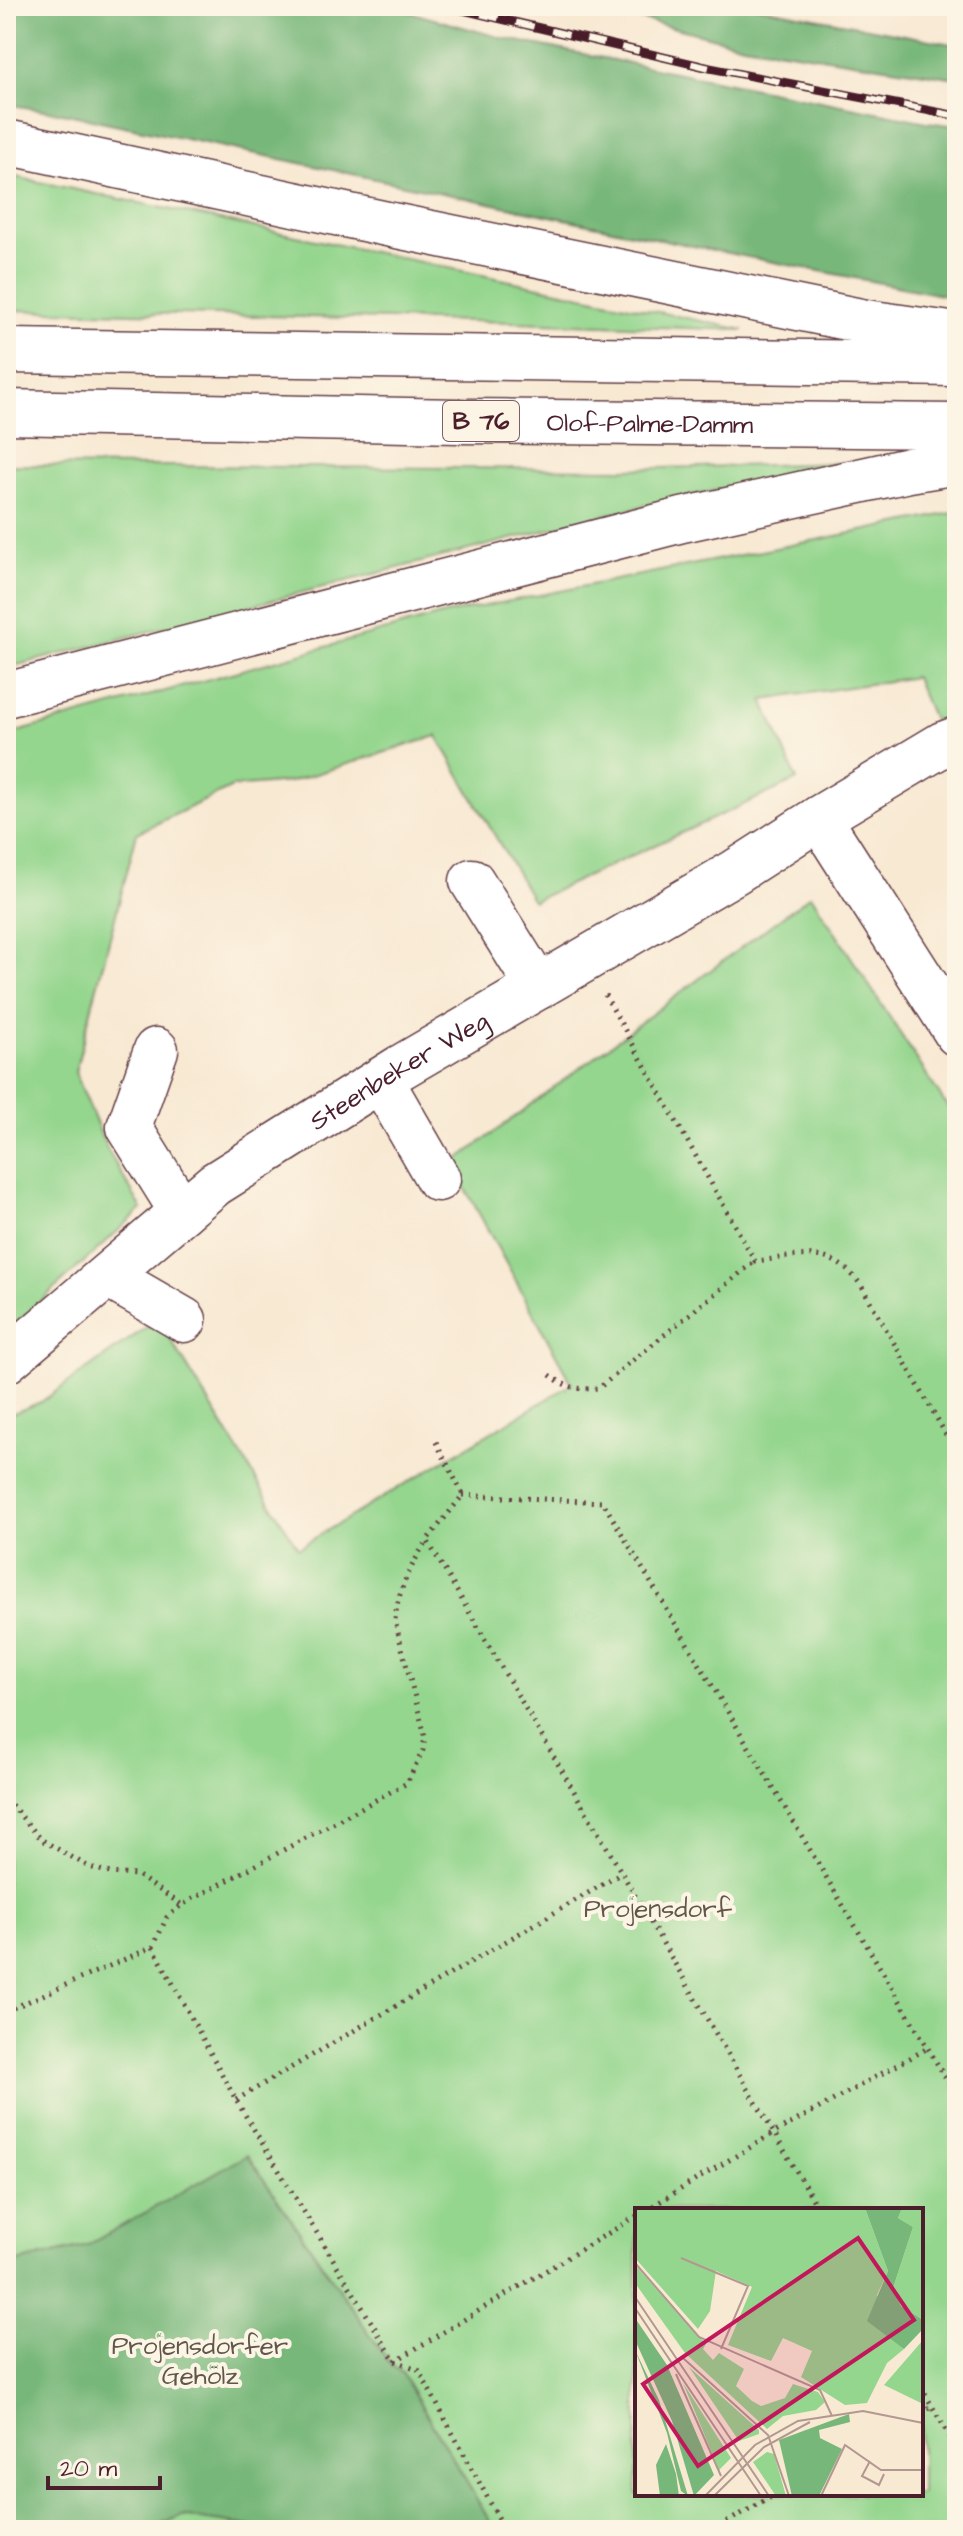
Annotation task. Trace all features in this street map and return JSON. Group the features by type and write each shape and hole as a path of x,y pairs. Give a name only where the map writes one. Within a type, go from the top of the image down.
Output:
{"main road":[{"path":"6,142 866,322 957,335"},
{"path":"6,351 957,364"},
{"name":"Olof-Palme-Damm","path":"6,412 443,421 957,426"},
{"path":"6,695 682,520 957,462"},
{"name":"Steenbeker Weg","path":"6,1361 215,1184 381,1080 735,872 943,744 957,739"},
{"path":"819,818 957,1034"},
{"path":"472,881 538,987"},
{"path":"156,1050 129,1127 182,1212"},
{"path":"381,1080 438,1179"},
{"path":"108,1276 184,1320"}],"path":[{"path":"585,960 755,1261"},
{"path":"550,1375 565,1386 579,1390 599,1388 755,1261 823,1255 849,1269 861,1285 957,1454"},
{"path":"436,1442 463,1495"},
{"path":"6,2011 153,1947 167,1917 182,1905 407,1783 423,1750 425,1736 395,1621 396,1603 412,1565 427,1540 463,1495"},
{"path":"463,1495 603,1502 957,2097"},
{"path":"427,1540 818,2208"},
{"path":"6,1799 42,1840 89,1867 110,1873 137,1875 182,1905"},
{"path":"236,2100 622,1873"},
{"path":"153,1947 236,2100 395,2361 418,2369 505,2530"},
{"path":"649,2208 774,2133 928,2048"},
{"path":"395,2361 635,2217"},
{"path":"923,2390 957,2449"},
{"path":"923,2411 932,2406"},
{"path":"713,2530 772,2496"}],"green space":[{"path":"6,6 388,6 502,38 957,126 957,298 6,104"},
{"path":"588,6 753,6 957,45 957,78 743,45"},
{"path":"6,175 744,330 6,310"},
{"path":"843,463 621,511 6,668 6,465 624,469"},
{"path":"957,512 957,726 938,731 915,677 763,700 797,780 533,901 437,736 290,782 232,787 137,833 75,1072 107,1149 142,1209 18,1322 6,1329 6,735 445,614"},
{"name":"Projensdorf","path":"811,895 957,1122 957,2530 495,2530 402,2373 391,2365 247,2155 88,2245 6,2265 6,1416 41,1402 158,1319 298,1548 572,1384 452,1164"},
{"name":"Projensdorfer Gehölz","path":"247,2155 391,2365 402,2373 495,2530 277,2530 181,2516 148,2530 6,2530 6,2265 88,2245"},
{"path":"181,2516 277,2530 148,2530"}],"railway":[{"path":"446,6 710,68 957,116"}]}
